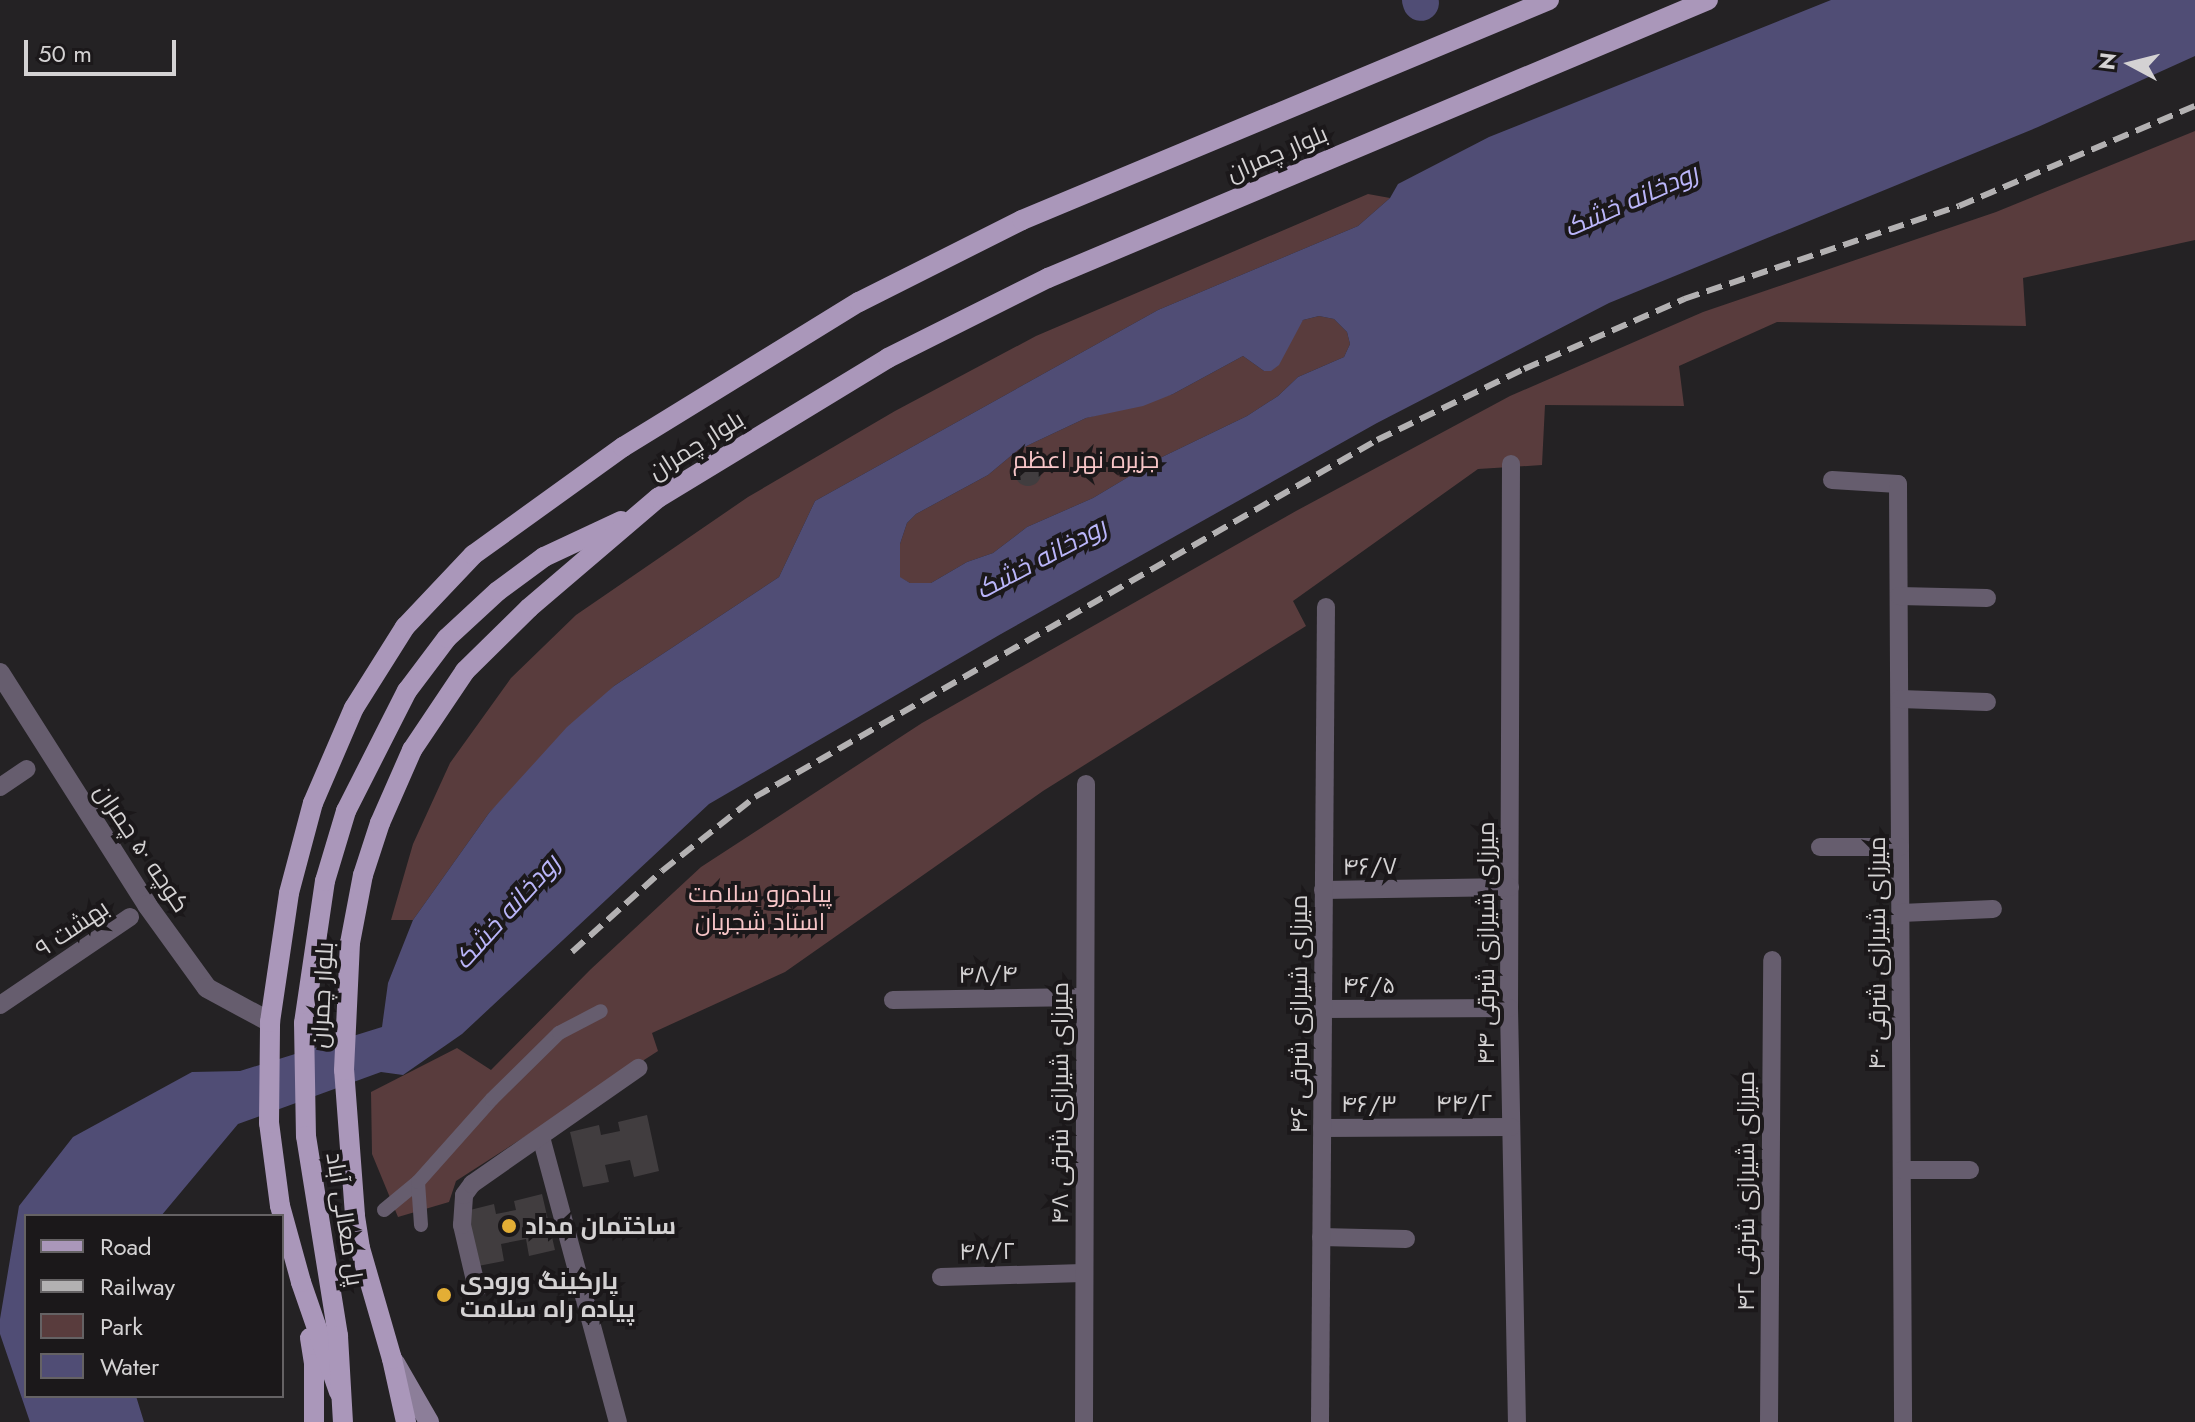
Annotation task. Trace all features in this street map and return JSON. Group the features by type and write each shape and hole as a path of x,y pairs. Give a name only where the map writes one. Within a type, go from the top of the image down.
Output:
{"main road":[{"name":"بلوار چمران","path":"282,1214 269,1123 270,1022 289,893 313,803 354,708 405,627 473,555 623,447 859,302 1022,220 1549,0"},
{"name":"بلوار چمران","path":"406,1422 392,1359 360,1248 345,1099 350,943 363,875 380,823 412,750 465,671 529,608 672,489 888,358 1048,278 1708,0"},
{"name":"پل معالی آباد","path":"343,1422 338,1336 306,1136 304,1023 325,881 346,811 407,691 447,638 498,591 544,557 646,509"},
{"name":"بلوار چمران","path":"284,1220 301,1282 349,1422"},
{"name":"بلوار چمران","path":"301,1282 314,1364 314,1422"},
{"path":"392,1359 429,1422"}],"street":[{"name":"۴۴ میرزای شیرازی شرقی","path":"1511,464 1509,1008 1517,1422"},
{"name":"۴۰ میرزای شیرازی شرقی","path":"1832,480 1898,484 1903,1422"},
{"path":"1899,596 1987,598"},
{"name":"۴۶ میرزای شیرازی شرقی","path":"1320,1422 1326,607"},
{"name":"کوچه ۵۰ چمران","path":"0,673 147,905 207,988 270,1022"},
{"path":"1900,699 1987,702"},
{"path":"0,787 27,769"},
{"name":"۴۸ میرزای شیرازی شرقی","path":"1084,1422 1086,784"},
{"path":"1820,847 1900,847"},
{"name":"۴۶/۷","path":"1323,890 1510,887"},
{"path":"1901,913 1993,909"},
{"name":"۹ بهشت","path":"0,1005 130,917"},
{"name":"۴۲ میرزای شیرازی شرقی","path":"1769,1422 1772,960"},
{"name":"۴۸/۴","path":"893,1000 1085,997"},
{"name":"۴۶/۵","path":"1323,1009 1509,1008"},
{"path":"384,1210 418,1182 492,1099 559,1033 601,1011"},
{"path":"477,1289 462,1225 464,1195 472,1184 638,1068"},
{"name":"۴۴/۲","path":"1417,1128 1511,1127"},
{"name":"۴۶/۳","path":"1322,1128 1417,1128"},
{"path":"541,1137 618,1422"},
{"path":"1902,1170 1970,1170"},
{"path":"418,1182 421,1225"},
{"path":"1321,1237 1406,1239"},
{"name":"۴۸/۲","path":"941,1277 1083,1273"}],"green space":[{"name":"پیاده‌رو سلامت استاد شجریان","path":"2195,131 2195,240 2023,278 2026,326 1777,322 1679,366 1684,406 1545,405 1542,465 1478,469 1293,601 1306,626 1043,791 785,972 652,1033 658,1051 456,1181 449,1202 398,1217 372,1154 371,1092 457,1048 491,1070 591,969 701,867 922,723 1296,511 1510,396 1703,312 1996,212"},
{"path":"1368,194 1390,198 1358,226 1158,310 815,501 779,577 614,686 489,813 413,920 391,920 413,844 450,763 511,678 576,615 748,497 895,411 1036,336"},
{"name":"جزیره نهر اعظم","path":"1319,316 1334,319 1347,332 1350,344 1344,357 1298,377 1278,396 1247,416 1160,458 1093,498 1027,527 993,553 967,562 931,583 910,583 899,577 900,544 907,523 916,514 988,475 1018,450 1086,418 1173,394 1243,356 1264,371 1303,320"}],"water":[{"name":"رودخانه خشک","path":"1831,0 2195,0 2195,56 2038,127 1609,303 1377,423 1001,634 709,804 462,1034 403,1075 381,1072 238,1124 163,1214 24,1214 24,1398 137,1398 144,1422 30,1422 0,1334 0,1319 19,1206 73,1137 192,1072 240,1071 382,1027 388,983 413,920 489,813 567,727 614,686 779,577 815,501 1158,310 1358,226 1390,198 1398,184 1489,137","holes":["1319,316 1334,319 1347,332 1350,344 1344,357 1298,377 1278,396 1247,416 1160,458 1093,498 1027,527 993,553 967,562 931,583 910,583 900,577 900,544 907,523 916,514 988,475 1018,450 1086,418 1143,406 1173,394 1243,356 1264,371 1271,371 1279,365 1303,320"]}],"building":[{"path":"1028,460 1037,464 1041,473 1037,482 1028,486 1019,482 1015,473 1019,464"},
{"name":"ساختمان مداد","path":"647,1115 659,1171 634,1177 630,1160 605,1165 609,1182 583,1187 570,1132 599,1125 601,1135 620,1131 618,1122"},
{"name":"ساختمان مداد","path":"542,1194 555,1250 529,1256 526,1239 501,1244 504,1261 478,1266 466,1211 494,1204 496,1214 516,1210 514,1201"}],"railway":[{"path":"572,952 662,871 755,797 1377,440 1524,369 1684,299 1959,206 2195,106"}],"place":[{"name":"ساختمان مداد","path":"509,1226"},
{"name":"پارکینگ ورودی پیاده راه سلامت","path":"444,1295"}]}
